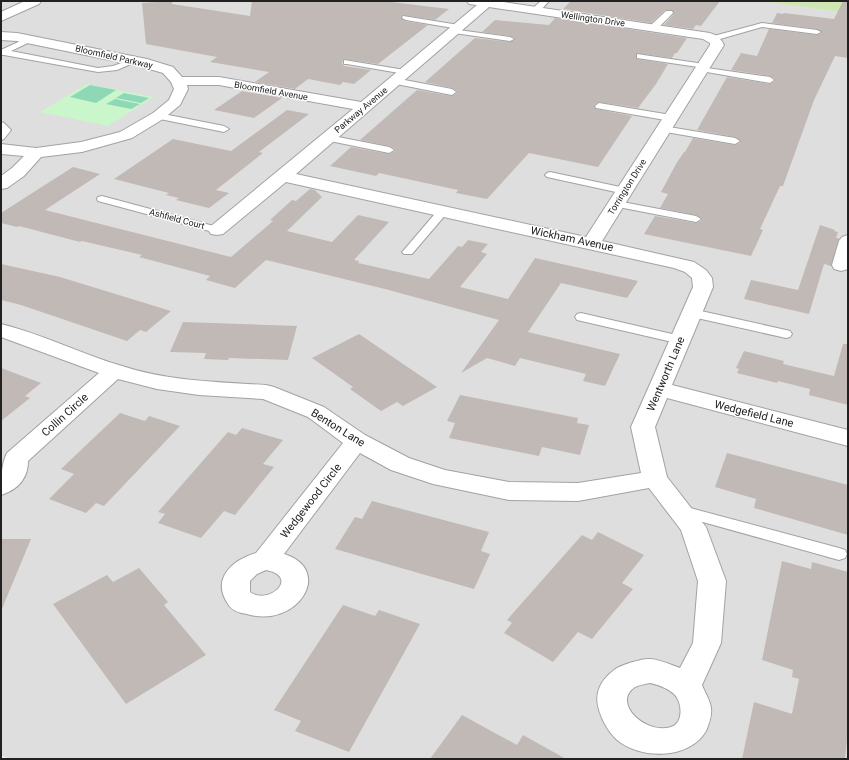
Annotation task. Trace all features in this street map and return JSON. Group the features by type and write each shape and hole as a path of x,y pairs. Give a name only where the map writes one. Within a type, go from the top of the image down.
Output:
{"street":[{"path":"1,17 35,1"},
{"name":"Wellington Drive","path":"473,1 703,35 713,39"},
{"name":"Parkway Avenue","path":"283,176 487,3"},
{"name":"Bloomfield Parkway","path":"1,36 29,39 136,60 168,70 178,81"},
{"name":"Torrington Drive","path":"591,244 717,45 713,39"},
{"path":"1,149 36,153 82,147 126,135 158,116 175,102 181,89 178,81"},
{"name":"Bloomfield Avenue","path":"178,81 219,81 364,107"},
{"path":"1,184 18,172 36,153"},
{"name":"Wickham Avenue","path":"283,176 682,264 699,273"},
{"name":"Ashfield Court","path":"217,230 283,176"},
{"path":"841,265 848,241"},
{"name":"Wentworth Lane","path":"654,479 643,427 704,283 703,278 699,273"},
{"name":"Benton Lane","path":"1,330 114,371 157,382 199,388 266,392 316,412 357,441 400,464 442,478 509,491 578,492 654,479"},
{"name":"Collin Circle","path":"1,486 14,476 17,468 9,456 114,371"},
{"name":"Wedgefield Lane","path":"660,389 848,438"},
{"name":"Wedgewood Circle","path":"265,560 357,441"},
{"path":"654,479 693,527 712,581 707,643 686,687"}],"lane":[{"path":"536,10 545,1"},
{"path":"653,28 669,13"},
{"path":"406,18 510,39"},
{"path":"713,39 762,25 817,32"},
{"path":"2,52 29,39"},
{"path":"2,52 98,70 114,68 136,60"},
{"path":"640,56 770,80"},
{"name":"Parkway Avenue","path":"347,62 452,92"},
{"path":"599,106 735,141"},
{"path":"158,116 224,129"},
{"path":"1,125 6,130 1,137"},
{"name":"Parkway Avenue","path":"328,138 389,150"},
{"path":"550,175 696,219"},
{"name":"Ashfield Court","path":"102,199 217,230"},
{"path":"408,252 443,211"},
{"path":"692,313 786,334"},
{"path":"581,317 681,340"},
{"path":"679,510 839,554"}],"shaded area":[{"path":"1,1 761,1 848,13 848,759 10,759 1,755"}],"green space":[{"path":"761,1 848,1 848,13"},
{"path":"87,84 153,97 108,126 40,112"},
{"path":"90,85 116,90 96,103 70,97"},
{"path":"124,93 149,98 141,103 116,98"},
{"path":"115,99 140,104 131,109 106,104"}],"building":[{"path":"172,1 172,4 250,16 252,1 383,1 449,9 435,20 402,15 401,18 405,21 428,25 378,64 343,59 342,64 344,66 371,70 354,84 343,82 340,85 308,79 295,89 255,82 269,72 210,62 217,57 146,44 142,3"},
{"path":"571,1 720,1 701,26 696,25 693,29 664,25 674,14 672,10 665,10 651,23 563,9"},
{"path":"843,1 848,1 848,58 835,56 814,100 783,186 780,186 760,229 763,230 751,256 644,234 655,216 696,223 702,220 696,215 660,208 668,194 661,192 676,164 693,138 735,145 741,142 735,137 697,130 727,77 770,84 775,81 775,79 770,76 731,70 741,53 757,56 769,29 817,35 822,33 817,29 772,23 777,13 834,19"},
{"path":"555,18 687,38 672,58 636,53 637,59 668,64 656,84 638,108 599,102 594,105 596,109 632,116 598,167 529,153 487,199 456,193 458,190 379,173 376,176 330,166 351,147 389,154 395,151 395,149 389,146 360,140 417,90 452,96 457,93 457,91 452,88 425,82 475,38 510,42 515,40 515,38 510,36 482,32 495,20 549,25"},
{"path":"242,91 282,98 254,118 214,110"},
{"path":"287,110 309,114 259,152 263,153 216,190 229,193 209,208 176,200 179,198 166,195 169,193 114,179 173,139 231,151"},
{"path":"73,167 100,174 45,210 231,257 273,221 270,220 292,200 296,201 310,189 315,190 322,197 287,231 332,242 358,215 389,222 354,260 359,261 358,263 429,279 458,246 462,247 468,240 488,244 481,252 487,254 460,287 508,299 535,258 638,281 627,298 561,283 528,332 620,354 605,386 583,381 586,374 520,358 515,366 487,358 461,373 499,320 385,289 266,260 235,288 206,280 210,276 139,257 142,255 1,223 1,213"},
{"path":"820,225 838,232 836,238 839,238 831,266 824,264 809,314 744,299 751,280 798,290"},
{"path":"1,264 60,277 171,311 146,332 140,330 127,341 21,305 1,300"},
{"path":"183,322 297,326 288,360 229,358 228,360 204,359 206,353 170,352"},
{"path":"359,334 437,387 403,406 397,402 381,411 350,389 353,387 312,358"},
{"path":"843,344 848,344 848,405 809,395 810,389 778,381 777,383 737,373 739,369 736,368 744,351 784,361 783,364 834,376"},
{"path":"1,368 41,383 25,396 30,398 1,421"},
{"path":"460,395 578,418 577,423 589,425 580,455 542,447 539,456 449,438 455,423 447,421"},
{"path":"120,413 145,421 149,416 180,426 104,506 96,503 86,513 49,499 74,474 61,469"},
{"path":"242,428 283,440 263,464 274,467 235,515 224,511 201,538 158,523 165,514 158,512 228,432 236,435"},
{"path":"727,453 848,485 848,535 754,508 756,499 715,487"},
{"path":"372,501 489,532 481,551 490,554 474,589 335,549 355,517 362,519"},
{"path":"598,532 644,555 622,583 633,589 592,639 578,632 553,662 504,633 512,623 507,620 582,535 592,540"},
{"path":"1,539 31,539 1,611"},
{"path":"782,561 811,569 812,562 848,572 848,732 845,759 742,759 754,702 792,714 799,679 792,677 793,670 762,660"},
{"path":"139,568 168,602 164,605 206,655 126,704 53,604 107,575 113,582"},
{"path":"343,605 375,616 379,610 420,624 349,752 295,731 301,721 274,710"},
{"path":"462,715 517,745 523,735 566,759 430,759"}]}
